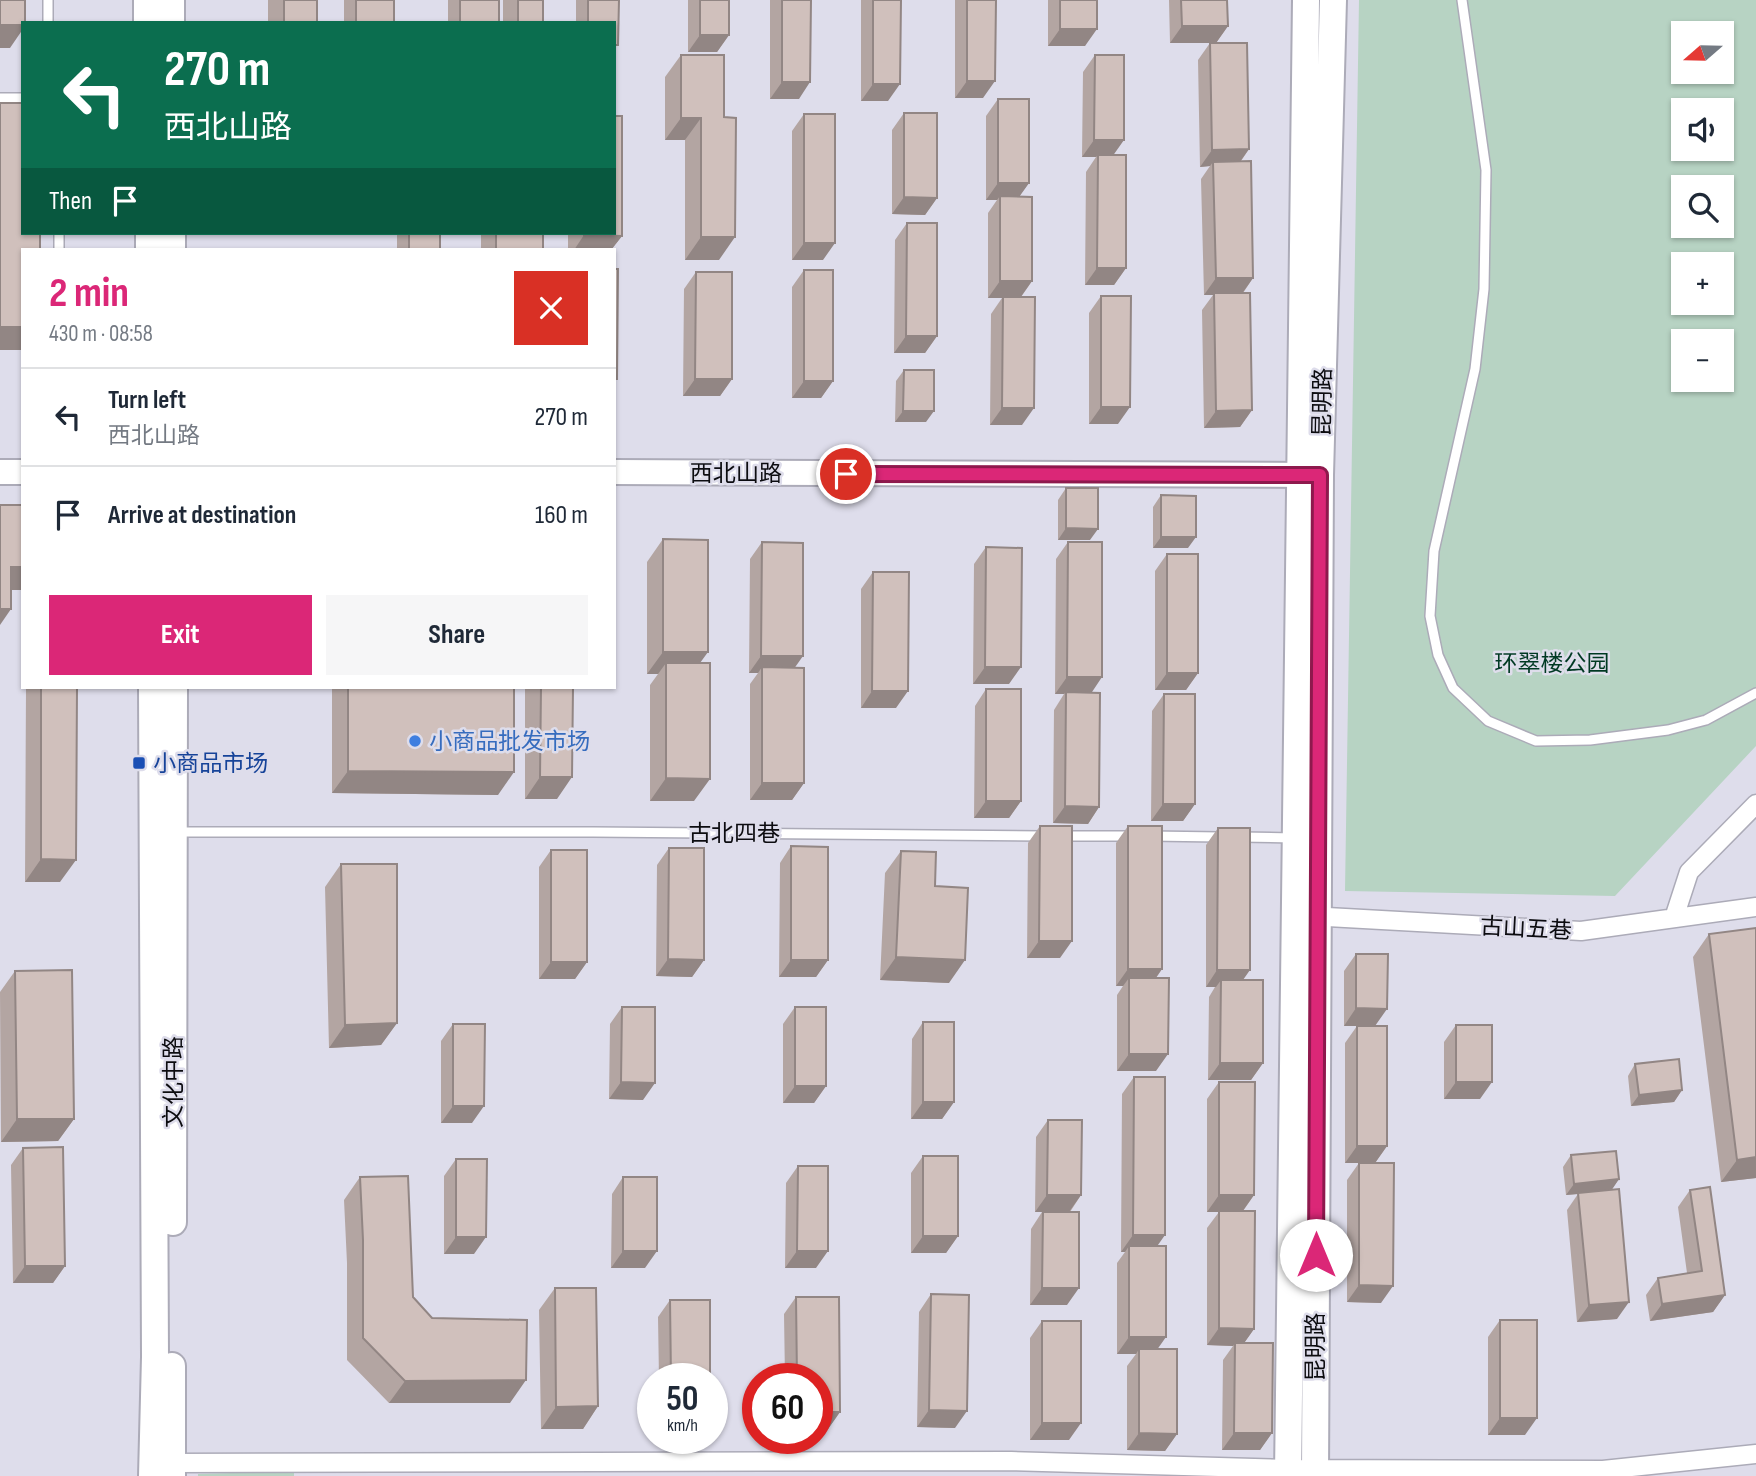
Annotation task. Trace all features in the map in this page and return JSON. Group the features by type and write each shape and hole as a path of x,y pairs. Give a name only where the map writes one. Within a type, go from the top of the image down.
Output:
{"main road":[{"path":"147,0 148,21"},
{"path":"171,0 171,21"},
{"name":"昆明路","path":"1288,1473 1306,916 1310,475 1306,0"},
{"name":"昆明路","path":"1315,1472 1306,916 1296,838 1333,0"},
{"path":"0,472 21,472"},
{"name":"西北山路","path":"616,472 1310,475"},
{"path":"152,689 155,1343 165,1472"},
{"name":"文化中路","path":"165,1472 174,689"}],"street":[{"path":"1674,918 1689,872 1756,804"},
{"name":"古山五巷","path":"1306,916 1581,931 1756,908"},
{"path":"165,1472 1011,1461 1288,1473 1603,1470 1756,1454"}],"lane":[{"path":"48,0 48,21"},
{"path":"1462,0 1486,170 1484,289 1475,369 1434,551 1430,616 1438,655 1453,688 1488,721 1536,741 1590,740 1668,730 1706,719 1756,693"},
{"path":"0,98 21,98"},
{"name":"古北四巷","path":"173,832 593,832 1296,838"}],"green space":[{"name":"环翠楼公园","path":"1359,0 1756,0 1756,746 1615,896 1345,891"},
{"path":"294,1471 294,1476 198,1476 198,1474"}],"building":[{"path":"0,0 25,0 25,21 21,21 21,25 0,25"},
{"path":"284,0 317,0 317,21 284,21"},
{"path":"356,0 394,0 394,21 356,21"},
{"path":"460,0 499,0 499,21 460,21"},
{"path":"518,0 543,0 543,21 518,21"},
{"path":"588,0 619,0 618,45 616,21 588,21"},
{"path":"700,0 729,0 729,35 700,35"},
{"path":"782,0 811,0 810,82 782,82"},
{"path":"873,0 901,0 900,84 873,84"},
{"path":"967,0 996,0 995,81 967,81"},
{"path":"1060,0 1097,0 1097,29 1060,29"},
{"path":"1181,0 1227,0 1228,26 1182,26"},
{"path":"1210,43 1247,43 1249,149 1212,150"},
{"path":"681,55 724,55 724,117 736,118 735,237 701,237 701,118 681,118"},
{"path":"1095,55 1124,55 1124,140 1094,140"},
{"path":"998,99 1029,99 1029,183 998,183"},
{"path":"0,103 21,103 21,235 40,235 40,248 21,248 21,327 0,327"},
{"path":"904,113 937,113 937,198 904,197"},
{"path":"804,114 835,114 835,243 804,243"},
{"path":"616,116 622,116 622,236 584,235 616,235"},
{"path":"1098,155 1126,155 1126,268 1097,268"},
{"path":"1251,161 1253,278 1216,278 1213,162"},
{"path":"1000,196 1032,197 1032,281 1000,281"},
{"path":"907,223 937,223 937,336 906,336"},
{"path":"409,235 440,235 440,248 409,248"},
{"path":"496,235 543,235 543,248 496,248"},
{"path":"616,269 618,269 617,379"},
{"path":"804,270 833,270 833,381 804,381"},
{"path":"696,272 732,272 732,379 695,379"},
{"path":"1214,293 1250,293 1252,410 1216,411"},
{"path":"1101,296 1131,296 1130,407 1101,407"},
{"path":"1003,297 1035,297 1034,408 1002,408"},
{"path":"904,370 934,370 934,411 903,411"},
{"path":"1066,488 1098,488 1098,529 1066,528"},
{"path":"1161,495 1196,496 1196,537 1161,537"},
{"path":"0,505 21,505 21,567 11,567 11,609 0,609"},
{"path":"663,539 708,540 708,652 663,652"},
{"path":"762,542 803,543 803,656 761,656"},
{"path":"1068,542 1102,542 1102,677 1067,677"},
{"path":"986,547 1022,548 1021,667 985,667"},
{"path":"1167,554 1198,554 1198,673 1167,673"},
{"path":"873,572 909,572 908,691 872,691"},
{"path":"666,663 710,663 710,779 666,778"},
{"path":"762,667 804,668 804,783 762,783"},
{"path":"41,689 77,689 76,860 41,859"},
{"name":"小商品批发市场","path":"348,689 514,689 514,772 348,771"},
{"path":"541,689 573,689 572,777 540,777"},
{"path":"986,689 1021,689 1021,801 986,801"},
{"path":"1066,692 1100,693 1099,807 1065,806"},
{"path":"1164,694 1195,694 1195,804 1163,804"},
{"path":"1040,826 1072,826 1072,941 1039,941"},
{"path":"1128,826 1162,826 1162,969 1128,969"},
{"path":"1218,828 1250,828 1250,970 1217,970"},
{"path":"791,846 828,847 828,960 791,960"},
{"path":"669,848 704,848 704,960 668,959"},
{"path":"551,850 587,850 587,962 551,962"},
{"path":"901,851 936,852 935,886 968,888 965,960 896,957"},
{"path":"341,864 397,864 397,1023 345,1025"},
{"path":"1756,928 1756,1157 1737,1160 1709,934"},
{"path":"1356,954 1388,954 1387,1009 1356,1008"},
{"path":"72,970 74,1119 17,1119 15,971"},
{"path":"1129,978 1169,978 1168,1054 1129,1054"},
{"path":"1221,980 1263,980 1263,1063 1220,1063"},
{"path":"622,1007 655,1007 655,1083 621,1082"},
{"path":"795,1007 826,1007 826,1086 795,1086"},
{"path":"923,1022 954,1022 954,1102 923,1102"},
{"path":"453,1024 485,1024 484,1106 453,1106"},
{"path":"1456,1025 1492,1025 1492,1082 1456,1082"},
{"path":"1357,1026 1387,1026 1387,1146 1357,1146"},
{"path":"1679,1059 1682,1090 1639,1095 1635,1064"},
{"path":"1134,1077 1165,1077 1165,1235 1133,1235"},
{"path":"1219,1082 1255,1082 1254,1195 1219,1195"},
{"path":"1048,1120 1082,1120 1081,1195 1047,1195"},
{"path":"63,1147 65,1266 25,1266 23,1148"},
{"path":"1616,1151 1619,1179 1574,1184 1571,1155"},
{"path":"923,1156 958,1156 958,1236 923,1236"},
{"path":"456,1159 487,1159 486,1237 456,1237"},
{"path":"1359,1163 1394,1163 1393,1286 1359,1285"},
{"path":"798,1166 828,1166 828,1251 797,1251"},
{"path":"408,1176 413,1297 432,1318 527,1320 526,1380 405,1381 363,1338 360,1177"},
{"path":"623,1177 657,1177 657,1251 623,1251"},
{"path":"1710,1187 1725,1295 1662,1304 1658,1278 1702,1271 1690,1190"},
{"path":"1619,1189 1629,1302 1589,1305 1578,1193"},
{"path":"1219,1211 1255,1211 1254,1329 1219,1328"},
{"path":"1043,1212 1079,1212 1079,1288 1042,1288"},
{"path":"1129,1246 1166,1246 1166,1337 1129,1337"},
{"path":"555,1288 596,1288 598,1406 556,1407"},
{"path":"931,1294 969,1295 967,1411 929,1410"},
{"path":"796,1297 839,1297 840,1412 833,1412 833,1363 797,1363"},
{"path":"670,1300 710,1300 710,1363 671,1363"},
{"path":"1500,1320 1537,1320 1537,1418 1500,1418"},
{"path":"1042,1321 1081,1321 1081,1423 1042,1423"},
{"path":"1235,1343 1273,1343 1272,1433 1234,1433"},
{"path":"1139,1349 1177,1349 1177,1434 1139,1433"}],"place":[{"name":"小商品批发市场","path":"415,741"},
{"name":"小商品市场","path":"139,763"}],"route":[{"path":"846,474 1320,475 1316,1255"}]}
